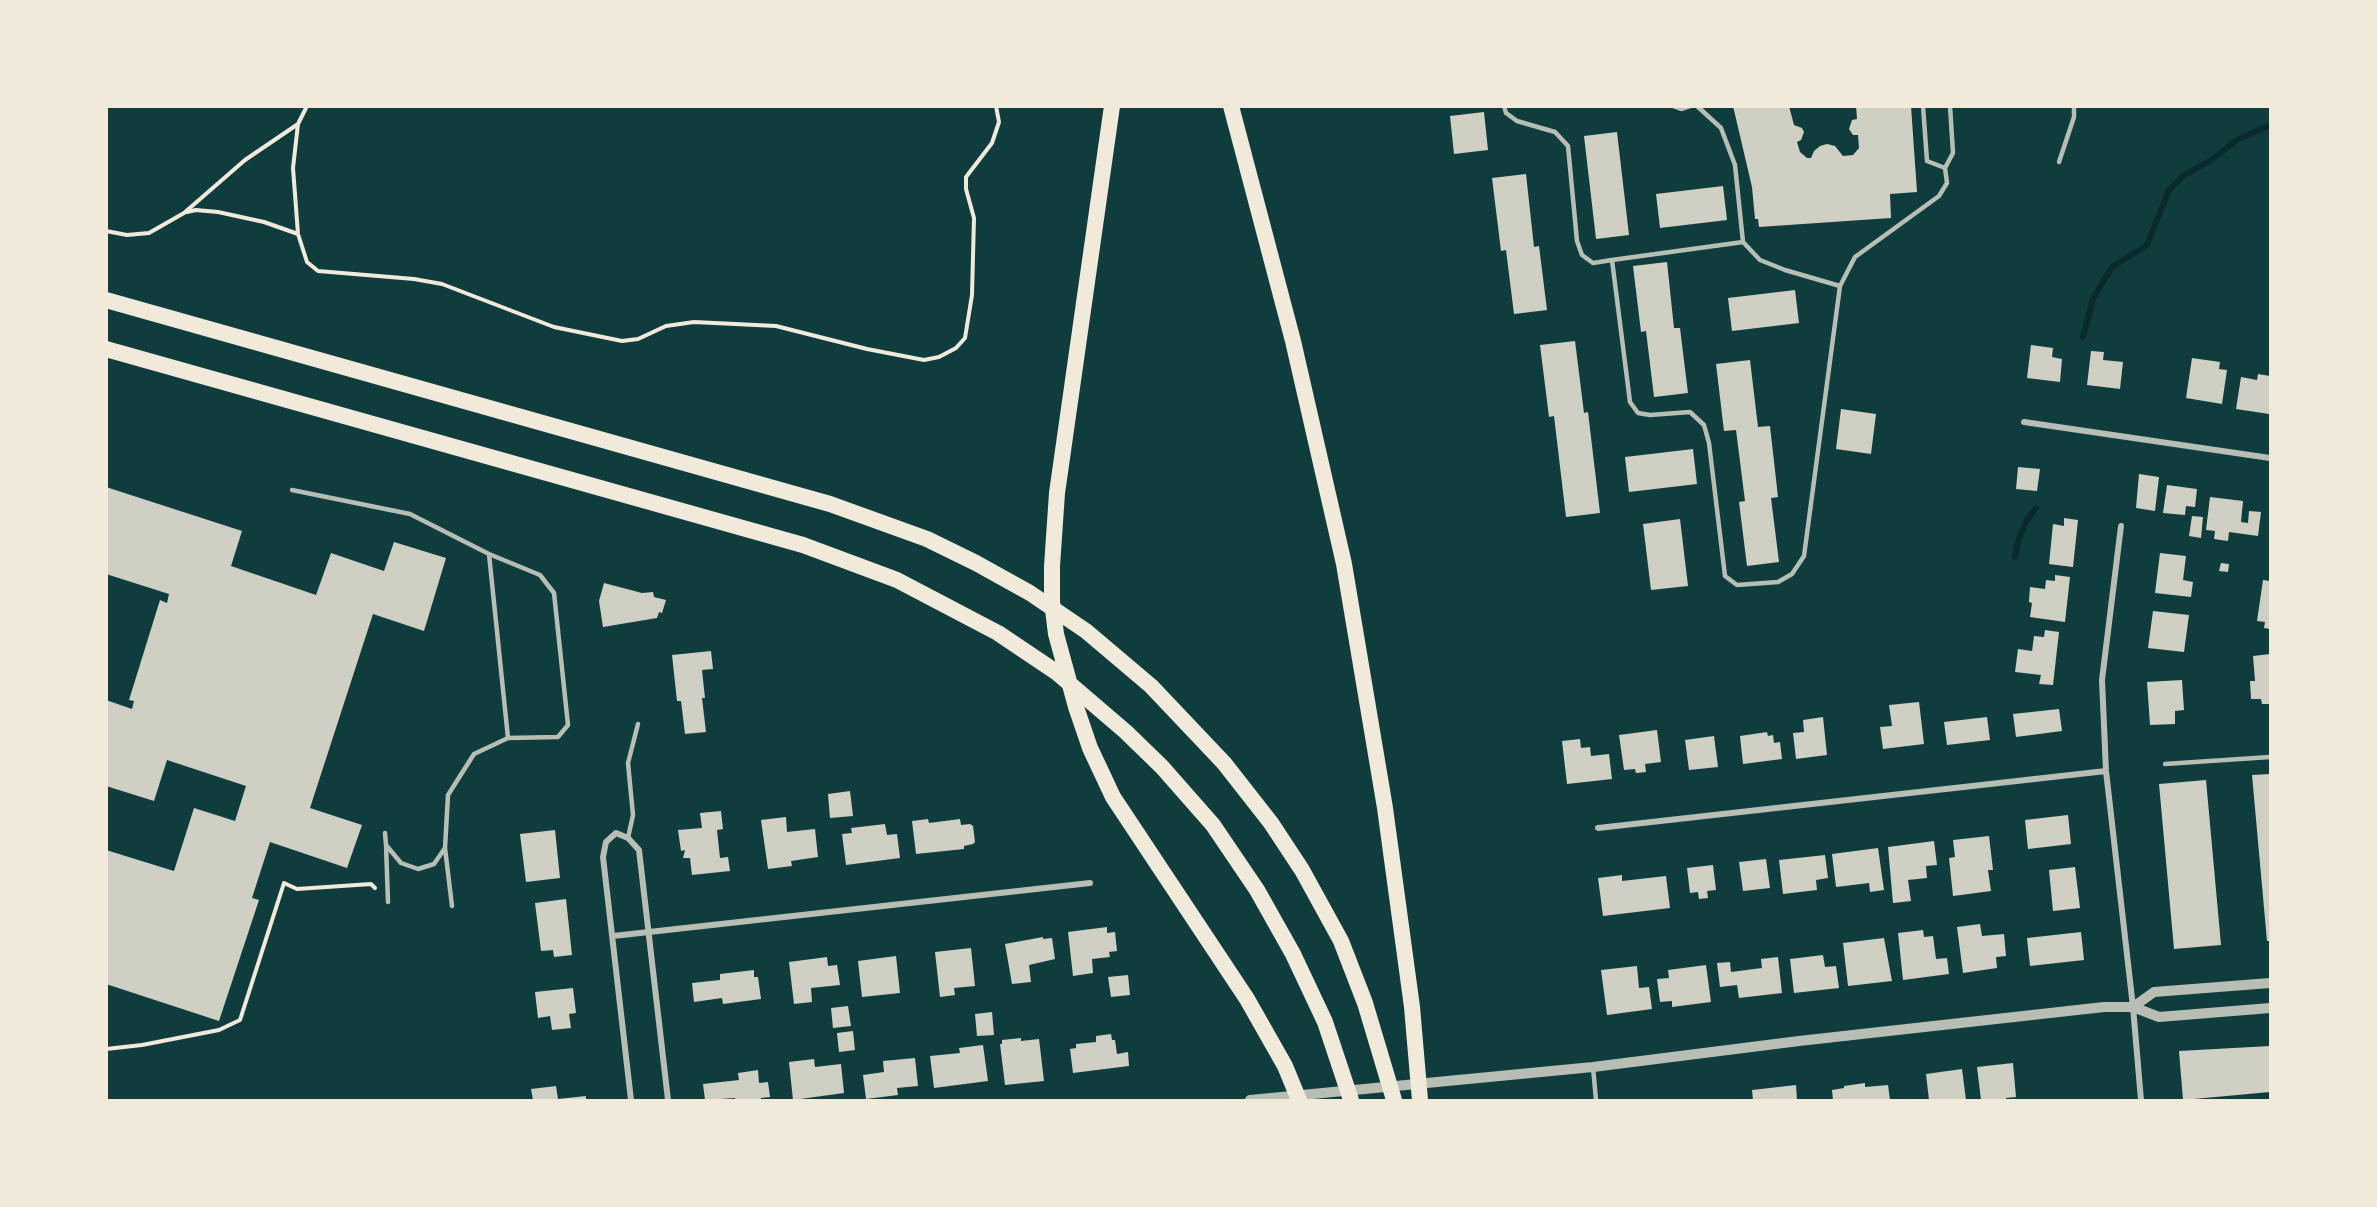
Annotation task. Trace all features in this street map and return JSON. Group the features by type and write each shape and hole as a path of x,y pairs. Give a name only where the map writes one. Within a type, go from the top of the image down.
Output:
{"highway":[{"path":"1112,106 1057,493 1052,566 1052,601 1056,634 1090,748 1113,797 1241,990 1285,1066 1299,1101"},
{"path":"1231,106 1293,341 1344,564 1385,808 1417,1054 1420,1101"},
{"path":"106,300 830,504 927,539 1030,593 1086,632 1151,686 1199,734 1271,823 1302,870 1341,941 1363,996 1394,1101"},
{"path":"106,349 822,551 897,580 998,633 1036,658 1111,718 1162,767 1213,825 1257,890 1293,954 1325,1022 1351,1101"}],"street":[{"path":"2024,422 2271,458"},
{"path":"2121,526 2102,680 2106,771 2133,1007 2141,1101"},
{"path":"1598,828 2106,771"},
{"path":"631,1101 603,857 606,842 616,833 628,838 639,850 668,1101"},
{"path":"613,936 1090,883"},
{"path":"2133,1007 2154,992 2271,983"},
{"path":"1250,1101 1593,1067 1798,1041 2104,1007 2133,1007 2159,1017 2271,1008"}],"lane":[{"path":"1504,106 1506,113 1517,121 1555,132 1568,146 1577,241 1582,255 1593,263 1743,242"},
{"path":"1673,106 1681,109 1690,106"},
{"path":"1697,106 1721,128 1735,165 1743,242 1760,260 1840,286"},
{"path":"1923,106 1927,161 1945,168"},
{"path":"1611,260 1630,402 1638,413 1650,415 1690,412 1704,425 1709,443 1725,576 1737,585 1778,582 1792,574 1804,556 1840,286 1855,257 1940,196 1947,183 1945,168 1953,153 1950,106"},
{"path":"2059,162 2074,117 2074,106"},
{"path":"292,490 410,514 489,554 540,575 554,593 568,725 558,737 507,738 474,753 448,795 445,848 452,906"},
{"path":"489,554 507,738"},
{"path":"628,838 633,815 628,763 638,724"},
{"path":"2165,764 2271,757"},
{"path":"385,833 388,902"},
{"path":"386,845 401,863 418,869 434,864 445,848"},
{"path":"1593,1067 1596,1101"}],"path":[{"path":"307,106 298,124 293,168 298,234 307,262 318,271 414,279 442,285 554,327 622,341 638,339 666,326 693,322 776,326 924,360 939,357 956,348 965,338 972,295 974,218 966,189 966,177 993,143 999,122 996,106"},
{"path":"106,231 127,235 148,233 184,213 245,160 298,124"},
{"path":"184,213 196,210 218,212 264,222 298,234"},
{"path":"106,1049 142,1045 219,1030 240,1020 284,884 297,889 371,884 388,902"}],"building":[{"path":"1733,106 1789,106 1794,125 1802,128 1804,132 1801,140 1797,142 1800,152 1807,158 1811,158 1814,151 1827,144 1835,146 1843,156 1853,155 1859,148 1858,135 1853,135 1849,129 1852,120 1857,119 1856,106 1911,106 1917,192 1890,194 1891,218 1759,227 1758,219 1755,219 1752,187"},
{"path":"1484,112 1488,150 1454,154 1450,116"},
{"path":"1617,132 1629,235 1596,239 1584,136"},
{"path":"1526,174 1534,247 1539,246 1547,310 1514,314 1506,250 1501,251 1492,178"},
{"path":"1723,186 1727,220 1660,228 1656,194"},
{"path":"1667,262 1674,328 1680,328 1688,393 1654,397 1646,331 1641,332 1633,266"},
{"path":"1795,290 1799,323 1732,331 1728,298"},
{"path":"1575,341 1584,413 1588,412 1600,513 1566,517 1554,416 1549,417 1540,345"},
{"path":"2031,345 2053,348 2052,357 2062,359 2060,382 2027,378"},
{"path":"2091,351 2104,352 2103,360 2123,362 2120,389 2087,385"},
{"path":"2192,358 2220,362 2219,369 2227,370 2222,404 2186,398"},
{"path":"1750,360 1758,427 1770,426 1778,497 1771,498 1779,562 1747,566 1739,502 1745,501 1736,430 1724,431 1716,364"},
{"path":"2258,374 2270,376 2269,414 2236,409 2241,377 2257,380"},
{"path":"1841,409 1876,414 1871,454 1836,449"},
{"path":"1693,449 1697,484 1629,492 1625,457"},
{"path":"2018,467 2040,469 2037,491 2016,489"},
{"path":"2139,474 2159,477 2155,511 2136,508"},
{"path":"2167,485 2197,489 2195,507 2186,506 2185,515 2163,513"},
{"path":"106,487 242,531 231,566 316,595 331,553 384,571 394,542 446,558 424,631 373,614 310,808 362,825 347,868 270,842 252,898 259,900 219,1021 106,984 106,850 174,871 194,808 235,821 246,786 167,760 154,801 106,786 106,700 132,709 134,701 129,700 160,600 167,603 169,594 106,574"},
{"path":"2210,497 2243,501 2241,522 2248,523 2249,511 2261,512 2258,536 2229,532 2228,541 2214,539 2215,531 2206,530"},
{"path":"2192,516 2203,517 2201,538 2189,536"},
{"path":"2064,518 2078,520 2073,567 2049,564 2053,524 2064,526"},
{"path":"1680,519 1688,586 1651,590 1643,524"},
{"path":"2160,553 2186,556 2183,580 2193,582 2191,597 2155,593"},
{"path":"2221,563 2229,564 2228,572 2219,571"},
{"path":"2055,575 2070,577 2065,622 2030,617 2032,603 2029,602 2030,587 2045,589 2046,580 2055,581"},
{"path":"2263,580 2270,581 2270,629 2264,628 2265,622 2257,621"},
{"path":"604,583 642,593 653,592 654,597 666,600 662,613 659,612 657,618 603,627 599,601"},
{"path":"2153,611 2189,615 2184,652 2148,648"},
{"path":"2045,630 2059,632 2053,685 2039,684 2041,675 2015,672 2018,649 2032,651 2034,636 2044,637"},
{"path":"711,651 713,669 702,670 705,698 702,698 706,732 685,734 681,701 677,701 672,655"},
{"path":"2270,654 2270,704 2262,704 2261,699 2251,699 2250,681 2255,681 2253,656"},
{"path":"2182,680 2184,710 2175,711 2175,724 2150,725 2147,682"},
{"path":"1919,702 1924,744 1883,749 1880,727 1892,726 1889,705"},
{"path":"2059,709 2062,731 2016,737 2013,714"},
{"path":"1823,717 1827,755 1796,759 1793,733 1804,732 1803,720"},
{"path":"1987,717 1990,740 1947,745 1944,722"},
{"path":"1657,730 1661,762 1645,764 1646,772 1636,773 1635,769 1624,770 1619,735"},
{"path":"1767,732 1768,736 1773,735 1774,743 1780,742 1782,759 1743,764 1740,736"},
{"path":"1714,736 1718,767 1689,770 1685,740"},
{"path":"1580,739 1581,748 1590,747 1591,756 1609,754 1612,779 1567,784 1562,741"},
{"path":"2270,774 2270,941 2267,941 2252,775"},
{"path":"2206,780 2221,945 2174,949 2159,784"},
{"path":"850,791 853,816 830,818 828,794"},
{"path":"721,811 723,829 717,830 720,858 728,857 730,871 692,875 690,858 683,858 685,850 681,851 678,830 702,828 700,813"},
{"path":"2068,815 2071,844 2028,849 2025,820"},
{"path":"786,817 787,832 815,829 818,857 791,861 792,866 768,869 761,820"},
{"path":"928,819 929,823 960,819 961,825 973,826 975,842 964,846 964,849 916,854 912,821"},
{"path":"885,824 887,835 897,834 900,858 846,865 842,834 852,833 851,828"},
{"path":"555,830 560,878 526,882 520,834"},
{"path":"1989,836 1993,870 1988,870 1991,891 1953,896 1949,858 1955,857 1953,840"},
{"path":"1934,841 1937,865 1926,866 1927,878 1908,880 1911,901 1893,903 1888,847"},
{"path":"1878,848 1884,890 1870,892 1869,883 1836,887 1832,854"},
{"path":"1825,855 1828,878 1816,880 1817,890 1783,894 1779,860"},
{"path":"1766,859 1770,888 1743,891 1739,862"},
{"path":"1713,865 1716,890 1707,891 1708,898 1699,899 1698,892 1690,893 1687,868"},
{"path":"2075,867 2080,908 2053,911 2049,870"},
{"path":"1622,875 1622,881 1666,876 1670,908 1603,916 1598,878"},
{"path":"566,899 572,955 554,957 553,950 541,951 535,903"},
{"path":"1980,924 1982,936 2004,934 2006,956 1996,957 1997,968 1963,973 1957,927"},
{"path":"1107,927 1107,933 1115,932 1117,951 1109,952 1110,957 1092,959 1093,973 1073,976 1068,932"},
{"path":"1923,930 1924,937 1933,936 1936,959 1947,958 1949,974 1903,980 1898,933"},
{"path":"2081,932 2084,960 2030,966 2027,938"},
{"path":"1043,937 1043,939 1052,938 1055,959 1029,965 1031,982 1012,984 1005,944"},
{"path":"1884,938 1892,981 1848,986 1843,943"},
{"path":"971,948 975,986 954,988 955,995 940,997 935,952"},
{"path":"1823,955 1825,967 1836,966 1839,988 1794,993 1790,959"},
{"path":"896,956 900,993 862,997 858,961"},
{"path":"827,957 828,966 837,965 840,985 811,988 812,1002 794,1004 789,962"},
{"path":"1778,957 1782,993 1739,998 1737,985 1720,987 1717,963 1730,962 1731,972 1762,968 1761,959"},
{"path":"1706,965 1711,1002 1672,1007 1672,1001 1660,1002 1657,979 1669,978 1668,970"},
{"path":"1637,966 1639,988 1649,987 1652,1009 1607,1015 1601,970"},
{"path":"754,970 754,977 758,977 761,999 723,1004 722,998 694,1002 692,983 720,980 720,974"},
{"path":"1128,975 1130,995 1111,997 1108,977"},
{"path":"573,988 576,1013 569,1014 571,1028 552,1030 550,1016 538,1018 535,992"},
{"path":"848,1006 851,1026 833,1028 831,1008"},
{"path":"992,1012 994,1035 977,1036 975,1014"},
{"path":"853,1031 855,1050 839,1052 837,1033"},
{"path":"1111,1034 1112,1040 1115,1040 1117,1054 1128,1052 1129,1066 1073,1073 1070,1049 1076,1048 1076,1044 1096,1042 1096,1036"},
{"path":"1021,1038 1021,1041 1039,1039 1044,1081 1005,1085 1000,1044 1002,1040"},
{"path":"983,1045 988,1081 934,1088 930,1056 960,1053 959,1048"},
{"path":"2270,1046 2270,1092 2183,1100 2179,1051"},
{"path":"915,1058 918,1086 897,1088 898,1095 866,1099 863,1075 884,1072 883,1061"},
{"path":"814,1059 815,1067 841,1064 844,1093 793,1100 789,1062"},
{"path":"2013,1063 2016,1097 2006,1098 2006,1100 1981,1100 1977,1067"},
{"path":"1962,1069 1966,1100 1929,1100 1926,1074"},
{"path":"758,1070 759,1083 768,1082 770,1097 761,1098 761,1100 735,1100 735,1098 705,1100 703,1084 739,1080 738,1073"},
{"path":"1865,1083 1865,1087 1888,1085 1890,1100 1833,1100 1832,1090"},
{"path":"1796,1085 1797,1100 1753,1100 1752,1090"},
{"path":"556,1086 558,1099 586,1096 586,1100 533,1100 531,1089"}],"waterway":[{"path":"2083,337 2093,299 2112,267 2147,245 2169,190 2184,175 2210,161 2237,140 2270,125"},
{"path":"2015,557 2018,541 2026,522 2036,508"}]}
